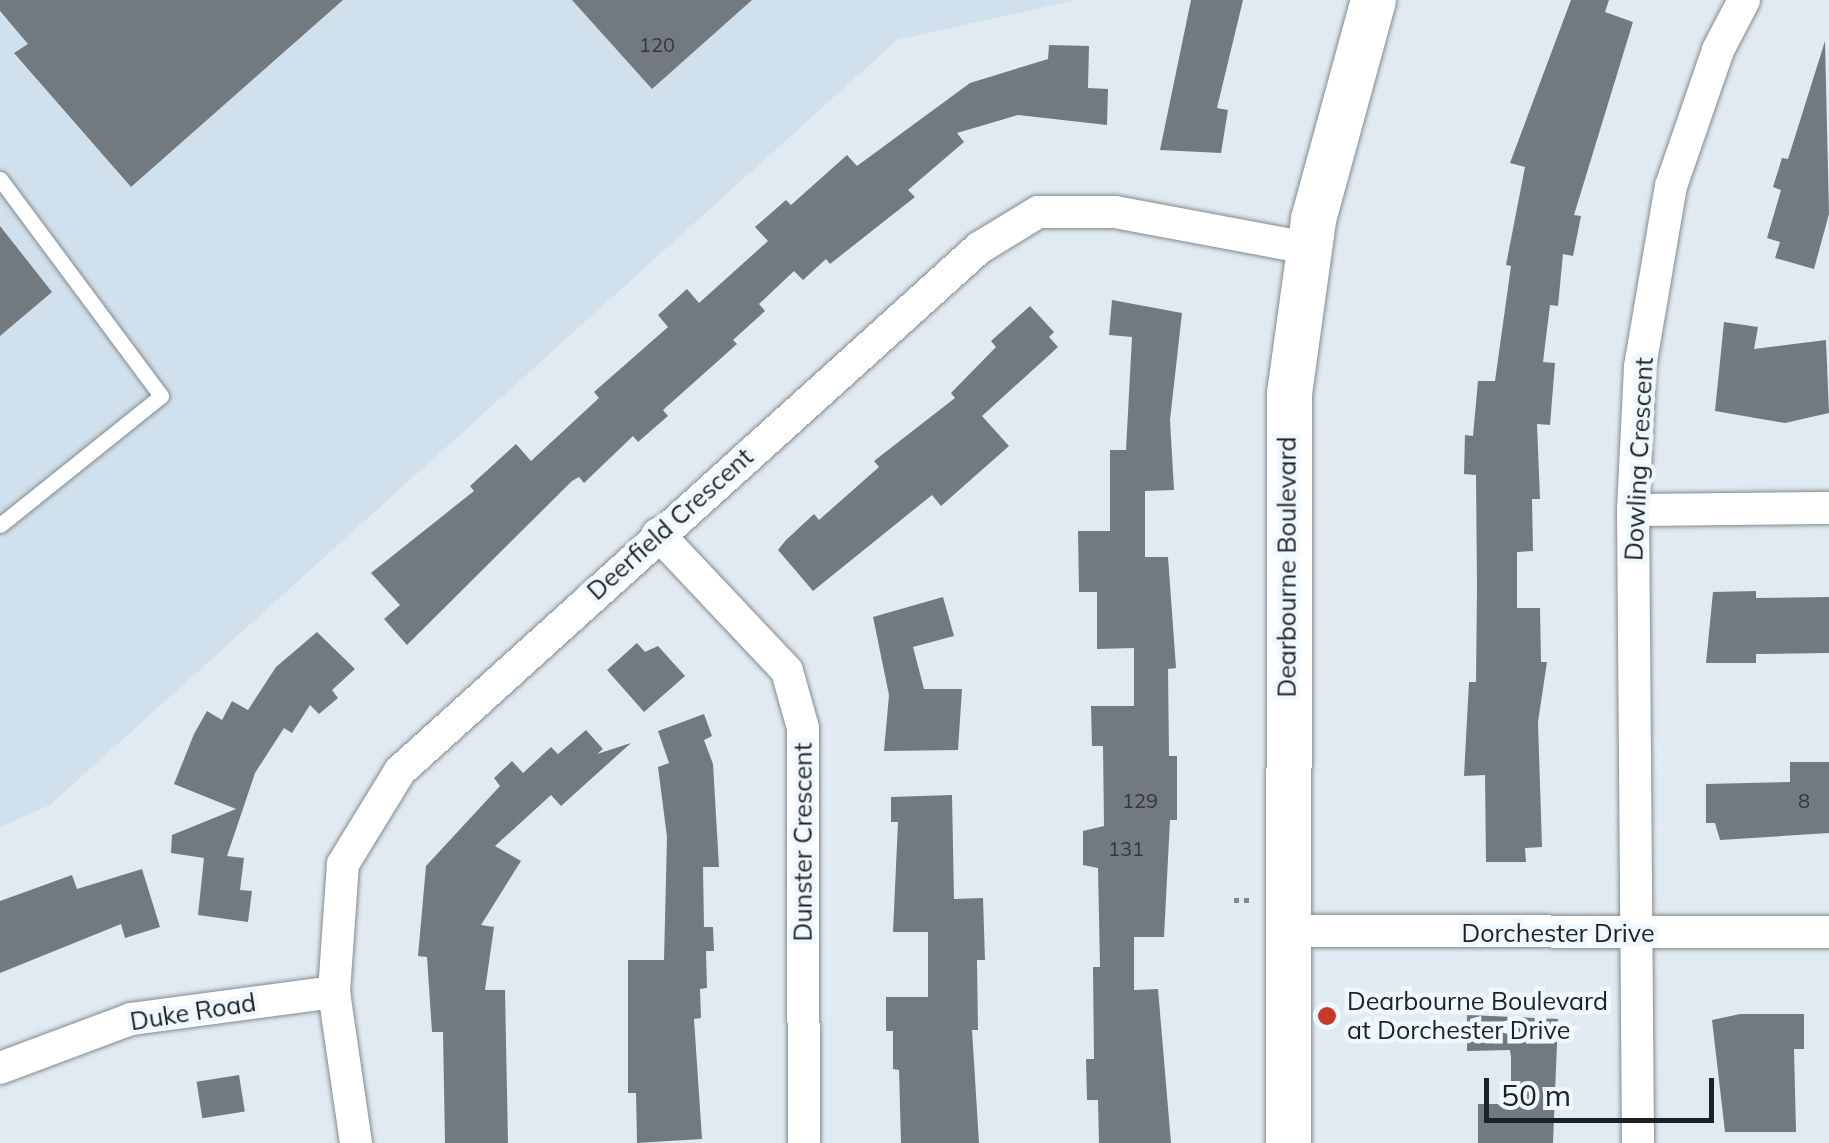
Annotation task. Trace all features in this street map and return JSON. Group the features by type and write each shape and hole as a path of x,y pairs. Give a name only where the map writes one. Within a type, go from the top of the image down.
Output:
{"street":[{"name":"Dearbourne Boulevard","path":"1288,1143 1286,458 1308,248 1372,0"},
{"name":"Dowling Crescent","path":"1638,1143 1634,510 1640,366 1672,186 1718,50 1744,0"},
{"name":"Deerfield Crescent","path":"356,1143 334,992 343,864 400,770 978,248 1038,212 1115,212 1308,248"},
{"path":"1634,510 1829,508"},
{"name":"Dunster Crescent","path":"658,534 787,671 803,728 804,1143"},
{"name":"Dorchester Drive","path":"1288,931 1829,932"},
{"name":"Duke Road","path":"0,1068 131,1018 334,992"}],"lane":[{"path":"0,179 161,396 0,526"}],"path":[{"path":"1234,900 1256,900"}],"shaded area":[{"path":"0,0 1077,0 897,40 50,805 0,827"}],"building":[{"path":"0,0 343,0 131,187 14,53 28,44 0,11"},
{"path":"572,0 752,0 652,89"},
{"path":"1191,0 1243,0 1217,108 1228,110 1221,153 1160,150"},
{"path":"1571,0 1609,0 1605,12 1633,22 1574,215 1581,216 1573,256 1563,254 1558,306 1550,305 1543,362 1555,363 1550,425 1537,424 1540,499 1532,499 1533,551 1517,552 1517,608 1540,608 1541,662 1547,662 1538,722 1542,847 1525,848 1526,862 1486,862 1485,775 1464,776 1469,682 1476,682 1477,586 1476,475 1464,474 1465,435 1473,436 1478,381 1495,381 1511,266 1506,265 1525,167 1510,163"},
{"path":"1825,41 1829,214 1814,269 1775,258 1780,242 1767,238 1781,190 1773,187 1782,158 1788,159"},
{"path":"1049,45 1089,46 1088,88 1108,89 1107,125 1018,115 957,133 964,142 908,190 915,197 830,264 826,259 803,280 794,271 759,304 765,311 733,340 737,344 663,410 668,416 638,442 633,436 584,483 579,477 572,481 407,645 384,619 400,605 371,573 474,491 470,486 516,444 531,461 599,398 594,392 668,327 658,315 687,289 699,303 768,241 755,227 786,200 791,205 847,155 857,166 970,83 1048,59"},
{"path":"0,226 52,292 0,336"},
{"path":"1112,300 1182,313 1170,420 1174,490 1145,491 1145,557 1168,557 1176,668 1168,669 1169,756 1177,756 1177,820 1170,820 1164,937 1134,937 1134,990 1158,989 1171,1143 1099,1143 1098,1100 1087,1100 1086,1059 1094,1059 1093,967 1100,967 1098,868 1083,865 1083,831 1104,826 1103,746 1092,746 1091,706 1134,706 1134,648 1097,649 1097,592 1079,592 1078,531 1110,531 1110,450 1126,450 1132,337 1109,335"},
{"path":"1030,306 1054,332 1049,337 1058,347 982,416 1009,446 941,506 932,495 813,591 778,550 814,514 819,520 879,467 874,461 955,398 951,393 996,347 991,341"},
{"path":"1724,322 1758,327 1754,349 1826,340 1829,413 1785,423 1715,411"},
{"path":"1756,591 1756,598 1829,597 1829,653 1756,654 1756,663 1706,663 1713,592"},
{"path":"943,597 954,636 913,647 924,689 962,689 958,750 884,751 889,695 873,617"},
{"path":"317,632 355,669 332,690 338,698 319,714 310,705 292,733 284,728 255,773 227,856 244,858 240,890 252,891 248,922 198,915 204,858 171,853 172,835 236,809 174,784 194,734 207,711 222,720 232,701 248,710 276,667"},
{"path":"637,643 645,652 658,646 685,676 644,712 607,670"},
{"path":"704,714 712,736 704,740 713,764 719,867 703,867 704,927 713,927 714,951 706,951 707,988 700,989 701,1018 694,1019 702,1139 637,1143 636,1093 628,1093 628,960 664,960 667,837 658,767 669,763 658,731"},
{"path":"586,730 603,749 597,754 631,743 561,806 551,795 495,846 521,861 481,925 494,927 485,990 505,990 508,1143 445,1143 443,1032 432,1032 427,957 418,956 426,866 500,786 494,778 512,761 523,773 551,747 558,754"},
{"path":"1790,762 1829,762 1829,833 1720,840 1715,823 1706,823 1706,784 1790,782"},
{"path":"952,795 954,899 983,898 985,960 977,960 978,1030 972,1030 979,1143 901,1143 899,1070 893,1069 893,1031 886,1031 886,997 928,997 928,932 893,932 898,822 891,822 891,797"},
{"path":"142,869 160,927 125,938 121,924 0,973 0,901 72,875 77,889"},
{"path":"1740,1014 1804,1014 1804,1049 1794,1049 1796,1132 1725,1132 1712,1020"},
{"path":"1467,1015 1558,1019 1553,1143 1478,1143 1478,1104 1511,1104 1511,1058 1510,1050 1467,1051"},
{"path":"239,1075 245,1112 202,1118 197,1082"}],"place":[{"name":"Dearbourne Boulevard at Dorchester Drive","path":"1327,1016"}]}
